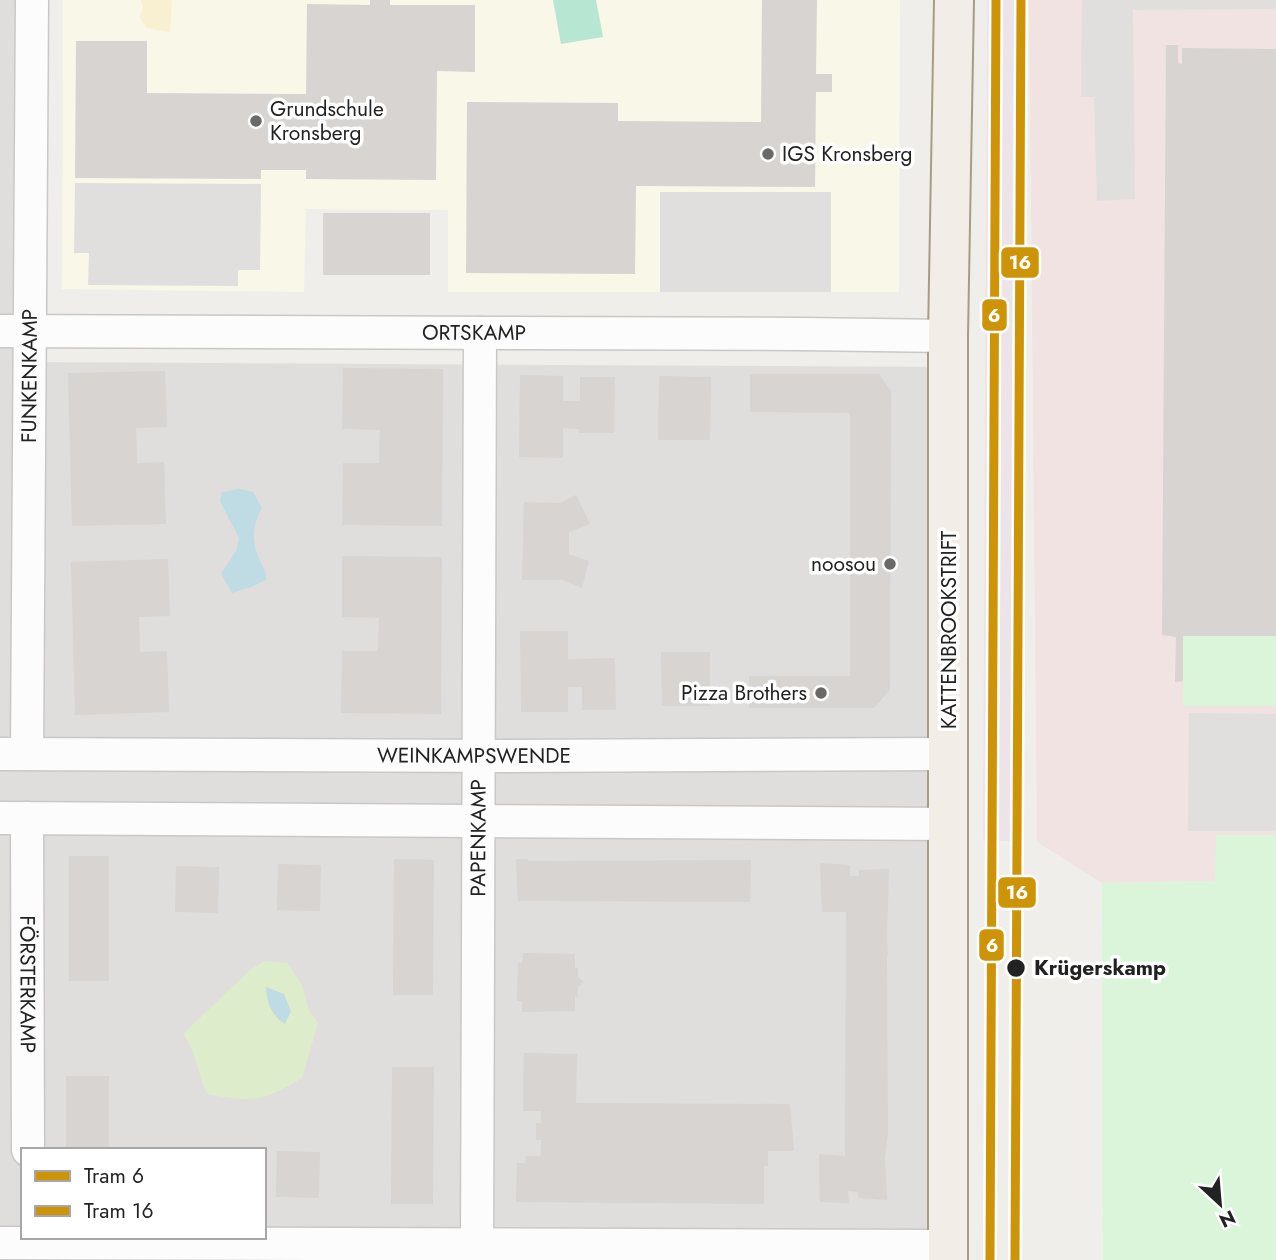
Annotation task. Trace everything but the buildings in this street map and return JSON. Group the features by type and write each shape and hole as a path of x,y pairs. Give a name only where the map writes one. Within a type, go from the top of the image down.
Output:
{"main road":[{"name":"KATTENBROOKSTRIFT","path":"948,1253 948,336 954,0"}],"street":[{"name":"FUNKENKAMP","path":"14,754 31,331 32,0"},
{"name":"ORTSKAMP","path":"0,331 948,336"},
{"name":"PAPENKAMP","path":"477,1253 481,333"},
{"name":"WEINKAMPSWENDE","path":"14,754 950,754"},
{"path":"14,818 949,824"},
{"name":"FÖRSTERKAMP","path":"14,818 28,1148"},
{"path":"21,1246 477,1253 948,1253"}],"shaded area":[{"path":"0,0 24,0 21,362 939,367 933,1260 0,1260"},
{"path":"63,0 900,0 899,292 448,292 448,210 306,209 304,292 62,289"},
{"path":"987,0 1016,0 1013,841 983,841"},
{"path":"1029,0 1276,0 1276,836 1216,881 1102,883 1037,842"},
{"path":"1082,0 1276,0 1276,9 1133,10 1135,199 1097,201 1094,97 1081,97"},
{"path":"75,183 261,184 260,270 238,270 238,286 88,285 89,253 74,253"},
{"path":"660,192 831,192 831,292 660,292"},
{"path":"1189,713 1276,714 1276,831 1188,831"}],"green space":[{"path":"553,0 596,0 603,37 561,44"},
{"path":"1183,636 1276,636 1276,706 1183,706"},
{"path":"1216,835 1276,835 1276,1260 1103,1260 1102,883 1215,881"},
{"path":"264,961 287,963 302,985 309,1010 318,1023 302,1078 276,1092 256,1098 207,1094 191,1048 183,1034 250,970"}],"sand":[{"path":"141,0 172,0 170,32 146,28 140,17 143,7"}],"water":[{"path":"239,489 253,492 262,508 255,526 254,539 266,580 232,593 221,574 236,551 239,538 220,501 222,492"},
{"path":"266,987 284,994 291,1011 285,1024 276,1017 271,1008"}],"tram line":[{"name":"6","path":"990,1260 996,0"},
{"name":"16","path":"1015,1260 1021,0"}],"place":[{"name":"Grundschule Kronsberg","path":"256,121"},
{"name":"IGS Kronsberg","path":"768,154"},
{"name":"noosou","path":"890,564"},
{"name":"Pizza Brothers","path":"821,693"},
{"name":"Krügerskamp","path":"1016,968"}]}
